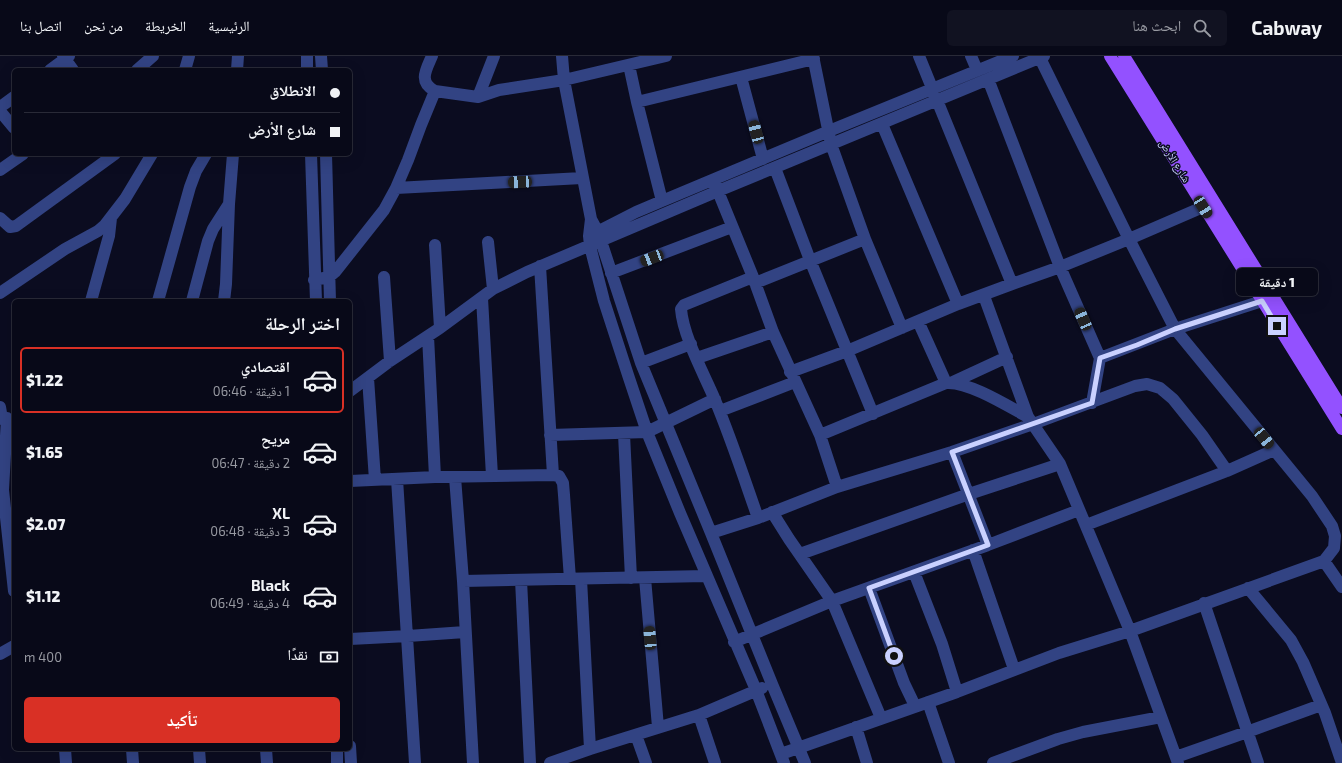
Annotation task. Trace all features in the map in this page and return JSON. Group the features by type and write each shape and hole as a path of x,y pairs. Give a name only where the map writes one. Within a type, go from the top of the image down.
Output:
{"main road":[{"name":"شارع الأرض","path":"1110,56 1188,170 1342,408"},
{"name":"شارع الأرض","path":"1124,56 1188,170 1203,207 1342,429"}],"street":[{"path":"139,68 153,56"},
{"path":"185,68 188,56"},
{"path":"237,68 238,56"},
{"path":"307,56 307,68"},
{"path":"321,56 322,68"},
{"path":"432,56 425,72 426,84 430,88 435,91 478,98 499,90 564,80 666,56"},
{"path":"478,98 494,56"},
{"path":"352,390 493,289 572,252 594,239 630,215 662,201 775,168 1041,57 1129,240 1175,329 1312,496 1339,534 1334,548 1324,561 1204,603 1130,631 1059,653 957,692 798,747 782,759 756,690 706,576 647,432 604,300 594,239 591,219 564,80 562,56"},
{"path":"919,56 1012,284"},
{"path":"971,56 977,70"},
{"path":"594,239 716,186 764,159 1013,56"},
{"path":"52,68 66,57 72,68"},
{"path":"637,102 813,58 831,144 865,239 902,328"},
{"path":"629,65 662,201"},
{"path":"741,77 764,159"},
{"path":"988,79 1060,267 1100,358 1092,403"},
{"path":"314,280 329,277 341,266 384,210 396,188 435,91"},
{"path":"0,107 12,98"},
{"path":"0,111 12,126"},
{"path":"882,124 958,304"},
{"path":"0,170 20,156"},
{"path":"0,218 8,226 12,228 16,226 112,156"},
{"path":"0,293 65,249 98,231 111,218 125,199 151,156"},
{"path":"159,299 190,187 196,171 205,156"},
{"path":"224,299 232,156"},
{"path":"311,156 316,299"},
{"path":"326,156 330,299"},
{"path":"775,168 810,260 873,414"},
{"path":"396,188 582,178"},
{"path":"716,186 754,280 773,332 820,435 836,487"},
{"path":"193,299 213,228 229,204"},
{"path":"720,411 847,351 958,304 984,296 1129,240 1203,207"},
{"path":"92,299 110,236 111,218"},
{"path":"612,273 732,227"},
{"path":"594,239 612,273 641,362 665,424 805,763"},
{"path":"758,518 720,411 691,344 682,315 682,306 865,239"},
{"path":"488,242 493,289"},
{"path":"435,245 440,328"},
{"path":"540,266 553,475"},
{"path":"384,277 390,361"},
{"path":"984,296 1030,420 1060,464 1086,525 1130,631 1177,760 1321,705"},
{"path":"482,298 492,476"},
{"path":"1100,358 1137,345 1175,329 1262,301"},
{"path":"918,321 950,383"},
{"path":"697,358 773,332"},
{"path":"428,336 435,477"},
{"path":"641,362 691,344"},
{"path":"820,435 950,383 1006,357"},
{"path":"368,378 375,480"},
{"path":"950,383 964,385 1030,420"},
{"path":"711,533 758,518 836,487 952,452 1030,420 1092,403 1135,386 1147,384 1160,388 1173,399 1202,435 1227,471"},
{"path":"550,435 624,434 647,432 715,399"},
{"path":"5,416 1,493 12,576"},
{"path":"624,434 631,578"},
{"path":"1086,525 1227,471 1274,450"},
{"path":"952,452 988,545"},
{"path":"800,554 969,494 1060,464"},
{"path":"352,481 435,477 560,476 576,579 590,749"},
{"path":"455,477 463,581 473,763"},
{"path":"397,479 415,763"},
{"path":"734,642 832,601 988,545 1079,510"},
{"path":"772,512 832,601 881,718"},
{"path":"973,550 1014,669"},
{"path":"1324,561 1342,587"},
{"path":"914,572 942,644 957,692"},
{"path":"463,581 706,576"},
{"path":"645,578 658,727"},
{"path":"521,580 530,763"},
{"path":"869,588 904,683 915,706"},
{"path":"1248,588 1291,640 1303,662 1321,705 1342,763"},
{"path":"1204,603 1258,763"},
{"path":"352,639 465,632"},
{"path":"0,654 12,647"},
{"path":"553,763 590,749 699,715 772,684"},
{"path":"928,702 949,763"},
{"path":"699,715 715,763"},
{"path":"992,763 1058,739 1083,732 1161,717"},
{"path":"856,726 867,763"},
{"path":"636,735 646,763"},
{"path":"65,751 66,763"},
{"path":"132,751 133,763"},
{"path":"199,751 200,763"},
{"path":"266,751 267,763"},
{"path":"337,751 337,763"},
{"path":"350,751 351,763"}],"route":[{"path":"894,656 869,588 988,545 952,452 1092,403 1100,358 1137,345 1175,329 1262,301 1277,326"}]}
